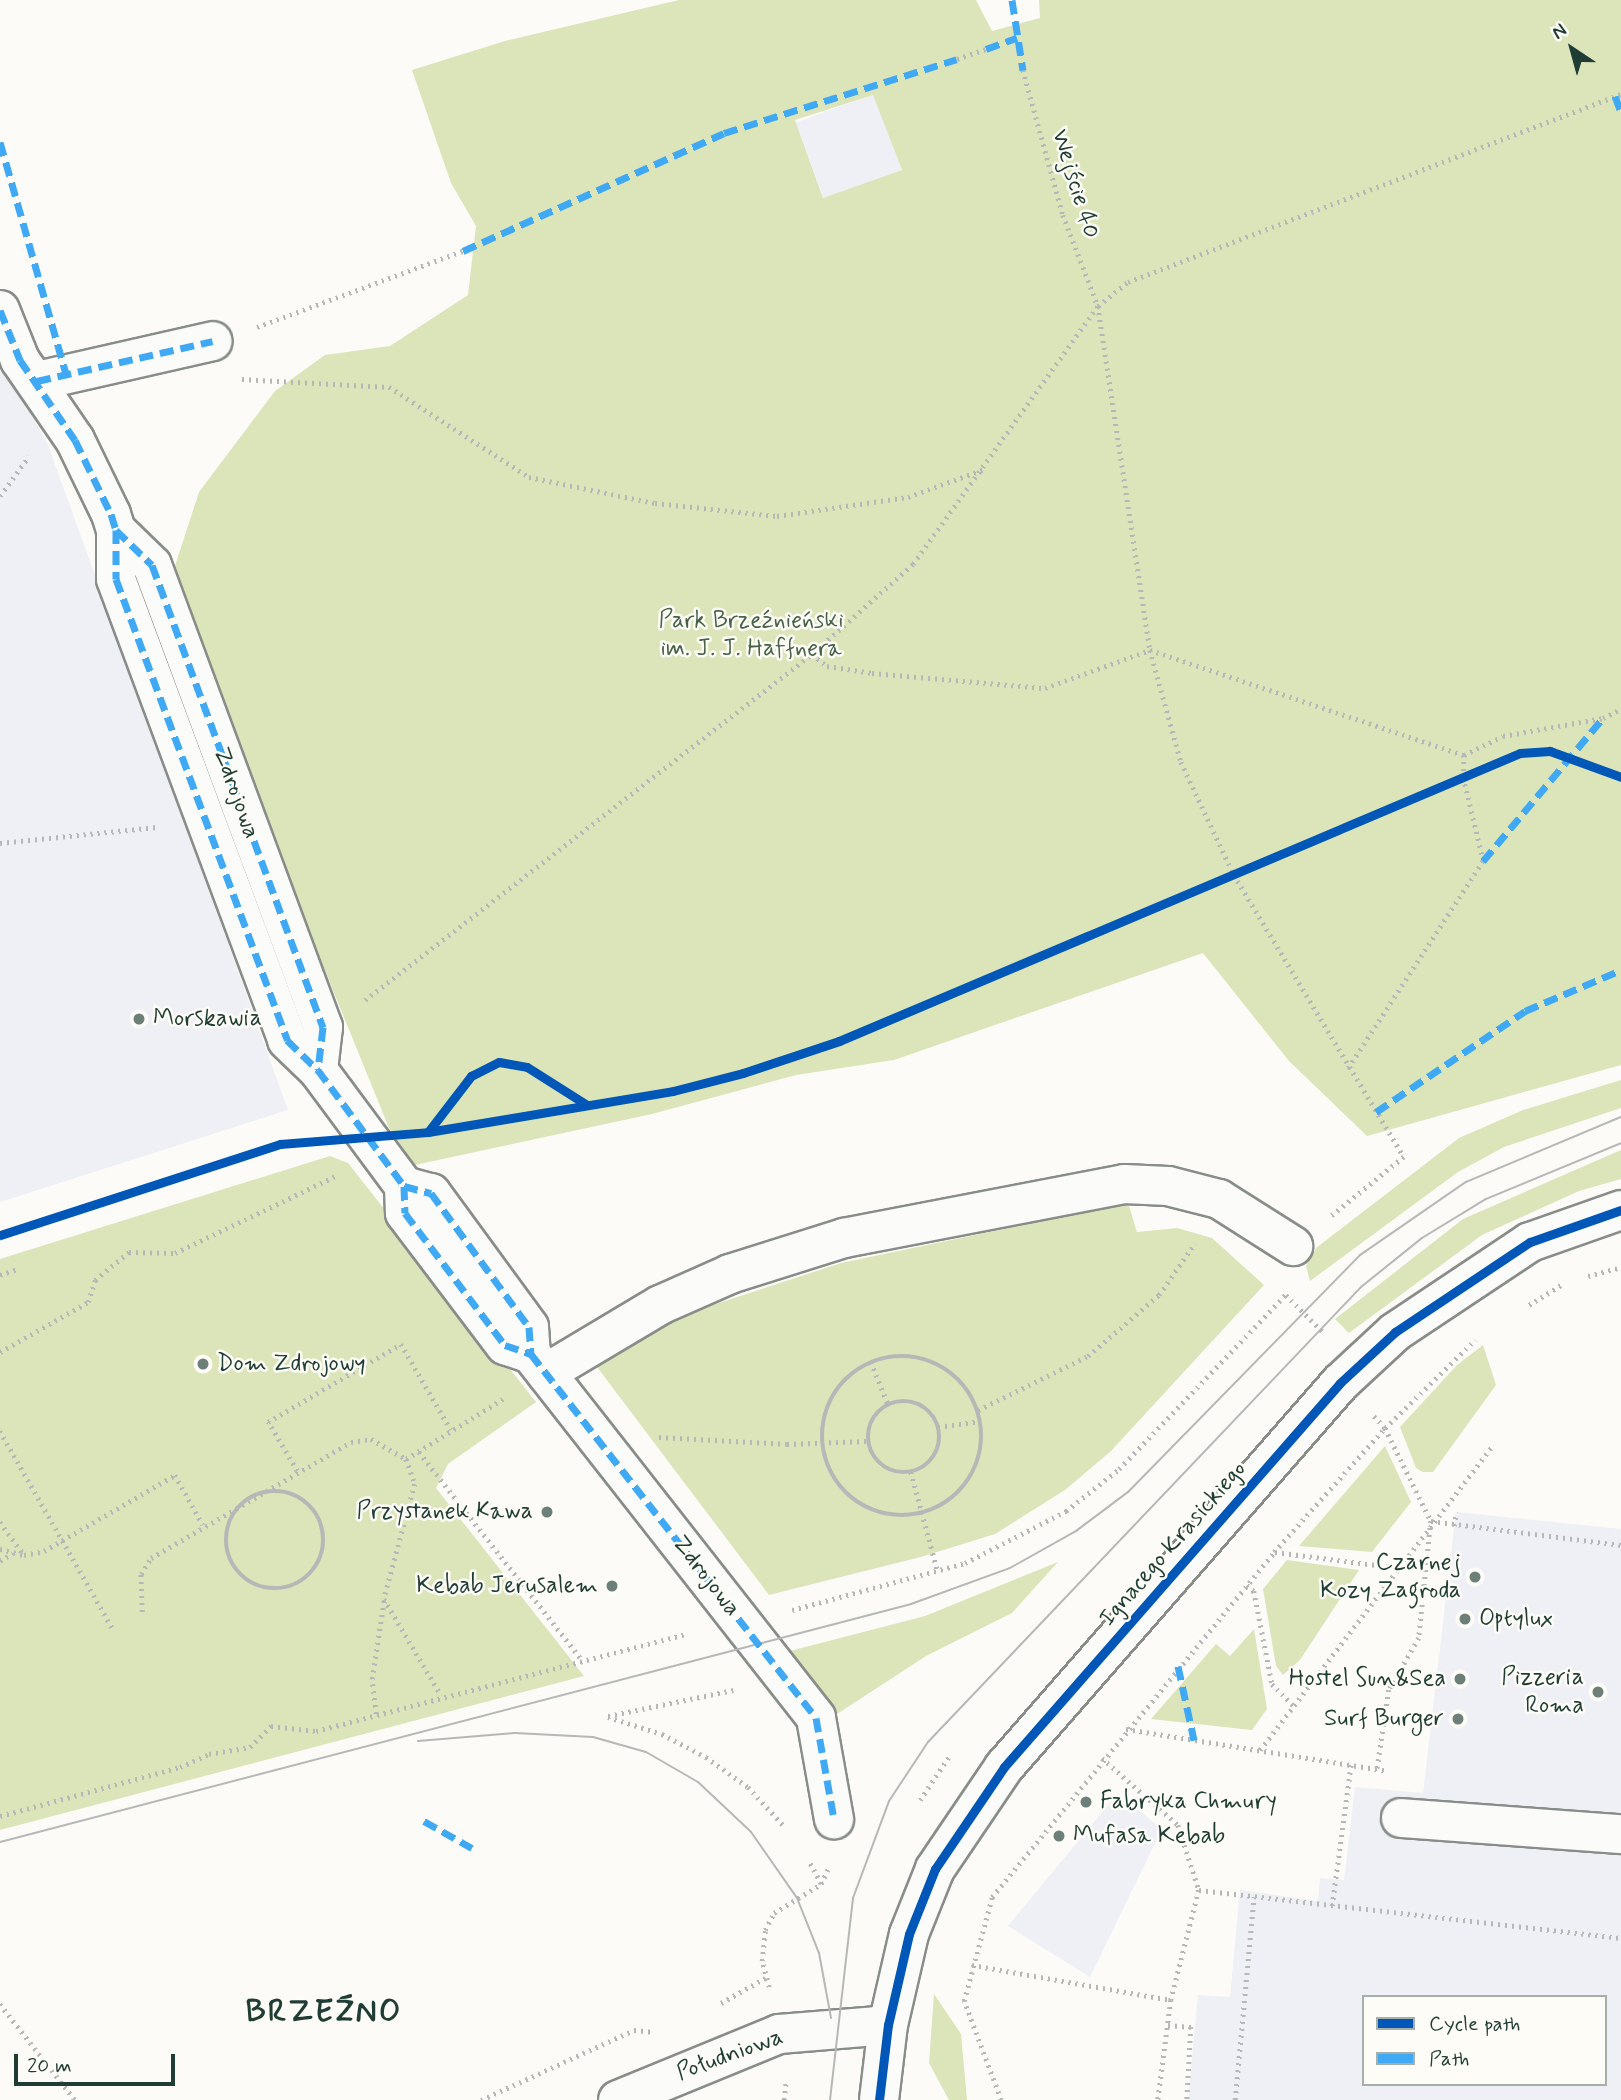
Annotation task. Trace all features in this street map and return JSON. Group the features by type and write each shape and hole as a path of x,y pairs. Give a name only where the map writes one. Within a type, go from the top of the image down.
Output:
{"street":[{"name":"Zdrojowa","path":"0,310 20,360 55,371 89,466 116,530 116,579 287,1040 318,1070 404,1186 405,1213 505,1345 539,1363 816,1718 834,1819"},
{"path":"55,371 213,341"},
{"name":"Zdrojowa","path":"116,530 152,565 323,1027 318,1070"},
{"path":"539,1363 730,1274 844,1238 1124,1184 1168,1186 1219,1199 1293,1246"},
{"name":"Ignacego Krasickiego","path":"879,2100 888,2025 909,1934 956,1833 1004,1767 1340,1383 1395,1332 1470,1277 1530,1242 1621,1210"},
{"path":"1401,1818 1621,1834"},
{"name":"Południowa","path":"618,2100 779,2034 888,2025"}],"path":[{"path":"957,59 986,49"},
{"path":"323,1027 812,654 913,564 985,469 1098,306 1128,282 1621,94"},
{"path":"213,341 331,303 463,251"},
{"path":"227,378 389,387 529,477 655,503 778,516 908,497 985,469"},
{"path":"812,654 827,666 872,673 1045,688 1150,650 1464,755 1503,736 1603,718 1621,709"},
{"path":"1348,1068 1483,861 1463,778 1464,755"},
{"path":"1451,784 1475,773"},
{"path":"0,843 206,822"},
{"path":"1222,880 1247,869"},
{"path":"0,1352 88,1301 95,1280 129,1252 174,1253 380,1155"},
{"path":"978,1410 1068,1369 1159,1295 1219,1199"},
{"path":"1293,1246 1284,1261 1286,1295 1332,1342"},
{"path":"1523,1308 1565,1283 1621,1267"},
{"path":"0,1275 20,1268"},
{"path":"0,1816 180,1767 209,1754 243,1750 271,1726 316,1731 441,1695 938,1572 1018,1539 1090,1493 1286,1295"},
{"path":"1001,2100 964,2001 992,1897 1125,1729 1274,1552 1385,1427 1482,1335"},
{"path":"297,1471 268,1422 401,1344 451,1430"},
{"path":"896,1356 947,1369 978,1410 982,1445 969,1478 945,1504 923,1513 895,1517 869,1509 846,1494 829,1471 822,1444 833,1395 871,1362 896,1356"},
{"path":"871,1362 888,1404"},
{"path":"406,1460 451,1430 539,1363"},
{"path":"888,1404 924,1407 938,1426 938,1450 922,1468 911,1472 878,1463 867,1441 872,1419 888,1404"},
{"path":"938,1426 981,1421"},
{"path":"1125,1729 1377,1770 1389,1690 1419,1638 1431,1521 1385,1427"},
{"path":"0,1431 113,1629"},
{"path":"591,1433 822,1444 867,1441"},
{"path":"142,1612 141,1574 151,1558 250,1497 351,1442 371,1439 391,1446 406,1460 415,1484 384,1599 372,1679 376,1714"},
{"path":"1259,1751 1399,1568 1431,1521 1493,1445"},
{"path":"419,1451 582,1660"},
{"path":"911,1472 938,1572"},
{"path":"0,1549 24,1556 63,1541 174,1475 203,1525"},
{"path":"279,1490 308,1503 318,1515 324,1530 320,1560 300,1583 266,1589 244,1578 228,1558 228,1523 250,1497 279,1490"},
{"path":"1454,1526 1456,1512"},
{"path":"1431,1521 1621,1545"},
{"path":"0,1522 24,1556"},
{"path":"1274,1552 1399,1568"},
{"path":"0,1561 14,1553"},
{"path":"1247,1585 1254,1591 1272,1684 1294,1706"},
{"path":"384,1599 441,1695"},
{"path":"786,1679 608,1717 662,1734 706,1757 748,1787 789,1832"},
{"path":"1102,1758 1178,1825 1199,1890 1171,2000 1158,2100"},
{"path":"1332,1906 1350,1764"},
{"path":"773,2001 767,1977 765,1930 774,1913 821,1884 801,1850"},
{"path":"1199,1890 1621,1938"},
{"path":"1235,2100 1254,1897"},
{"path":"972,1965 1171,2000"},
{"path":"711,2008 767,1977"},
{"path":"0,2004 75,2100"},
{"path":"1168,2025 1191,2027 1187,2100"},
{"path":"481,2100 634,2030 667,2033"},
{"path":"784,2100 786,2076"}],"shaded area":[{"path":"874,94 902,170 824,199 796,122"},
{"path":"0,372 8,372 48,445 288,1110 0,1202"},
{"path":"1456,1512 1621,1529 1621,2100 1188,2100 1198,1995 1230,1997 1240,1890 1318,1901 1320,1878 1344,1880 1355,1787 1423,1793"},
{"path":"1118,1793 1162,1829 1090,1977 1008,1926"}],"green space":[{"name":"Park Brzeźnieński im. J. J. Haffnera","path":"679,0 976,0 992,31 1040,18 1039,0 1621,0 1621,1065 1367,1136 1289,1061 1203,953 894,1060 796,1075 652,1114 415,1165 389,1128 234,747 172,575 199,492 275,391 325,355 390,346 468,295 476,226 451,183 412,70 505,41","holes":["873,95 902,170 823,198 795,120"]},
{"path":"1621,1080 1621,1108 1504,1147 1458,1172 1310,1281 1306,1266 1316,1248 1459,1138 1523,1110"},
{"path":"1621,1150 1621,1179 1579,1191 1482,1235 1349,1333 1335,1319 1463,1219"},
{"path":"330,1156 348,1163 536,1402 448,1464 436,1488 584,1676 0,1830 0,1259"},
{"path":"1128,1203 1137,1232 1177,1228 1212,1238 1264,1285 1111,1451 1065,1490 995,1534 921,1557 769,1595 594,1363 676,1317 841,1263"},
{"path":"1483,1345 1496,1385 1433,1472 1423,1472 1416,1468 1400,1427 1457,1365"},
{"path":"1385,1446 1411,1502 1372,1552 1299,1546"},
{"path":"1287,1560 1359,1570 1300,1660 1283,1675 1276,1666 1263,1589"},
{"path":"1058,1562 1012,1613 926,1656 837,1714 790,1651 925,1616"},
{"path":"1254,1629 1267,1709 1252,1730 1151,1719 1216,1644 1230,1656"},
{"path":"934,1994 961,2034 967,2100 949,2100 929,2063"}],"tram line":[{"path":"0,1842 911,1604 1010,1568 1076,1531 1128,1492 1360,1255 1466,1182 1621,1117"},
{"path":"830,2100 853,1898 889,1801 928,1742 1361,1287 1422,1238 1486,1199 1621,1143"},
{"path":"418,1741 515,1733 593,1737 646,1752 698,1782 751,1832 797,1898 819,1953 831,2018"}],"marked path":[{"path":"1012,0 1023,70"},
{"path":"986,49 1017,38"},
{"path":"463,251 724,133 957,59"},
{"path":"1615,96 1621,112"},
{"path":"0,142 66,374"},
{"path":"0,310 20,360 75,440 111,514 116,530 116,579 287,1040 318,1070 404,1186 405,1213 505,1345 531,1354"},
{"path":"37,381 213,341"},
{"path":"116,530 152,565 323,1027 318,1070"},
{"path":"1483,861 1603,718"},
{"path":"1376,1112 1525,1011 1621,970"},
{"path":"404,1186 431,1193 529,1327 531,1354 816,1718 834,1819"},
{"path":"1178,1666 1194,1740"},
{"path":"424,1821 472,1848"}],"cycle path":[{"path":"0,1235 280,1144 428,1132 673,1091 743,1073 839,1041 1520,753 1550,751 1621,777"},
{"path":"428,1132 471,1076 499,1062 527,1067 587,1105"},
{"path":"879,2100 888,2025 909,1934 935,1869 1004,1767 1340,1383 1395,1332 1530,1242 1621,1210"}],"place":[{"name":"Morskawia","path":"139,1019"},
{"name":"Dom Zdrojowy","path":"203,1364"},
{"name":"Przystanek Kawa","path":"547,1512"},
{"name":"Czarnej Kozy Zagroda","path":"1475,1577"},
{"name":"Kebab Jerusalem","path":"612,1586"},
{"name":"Optylux","path":"1465,1619"},
{"name":"Hostel Sun&Sea","path":"1460,1679"},
{"name":"Pizzeria Roma","path":"1598,1692"},
{"name":"Surf Burger","path":"1458,1719"},
{"name":"Fabryka Chmury","path":"1086,1802"},
{"name":"Mufasa Kebab","path":"1059,1836"}],"district":[{"name":"BRZEŹNO","path":"324,2012"}]}
